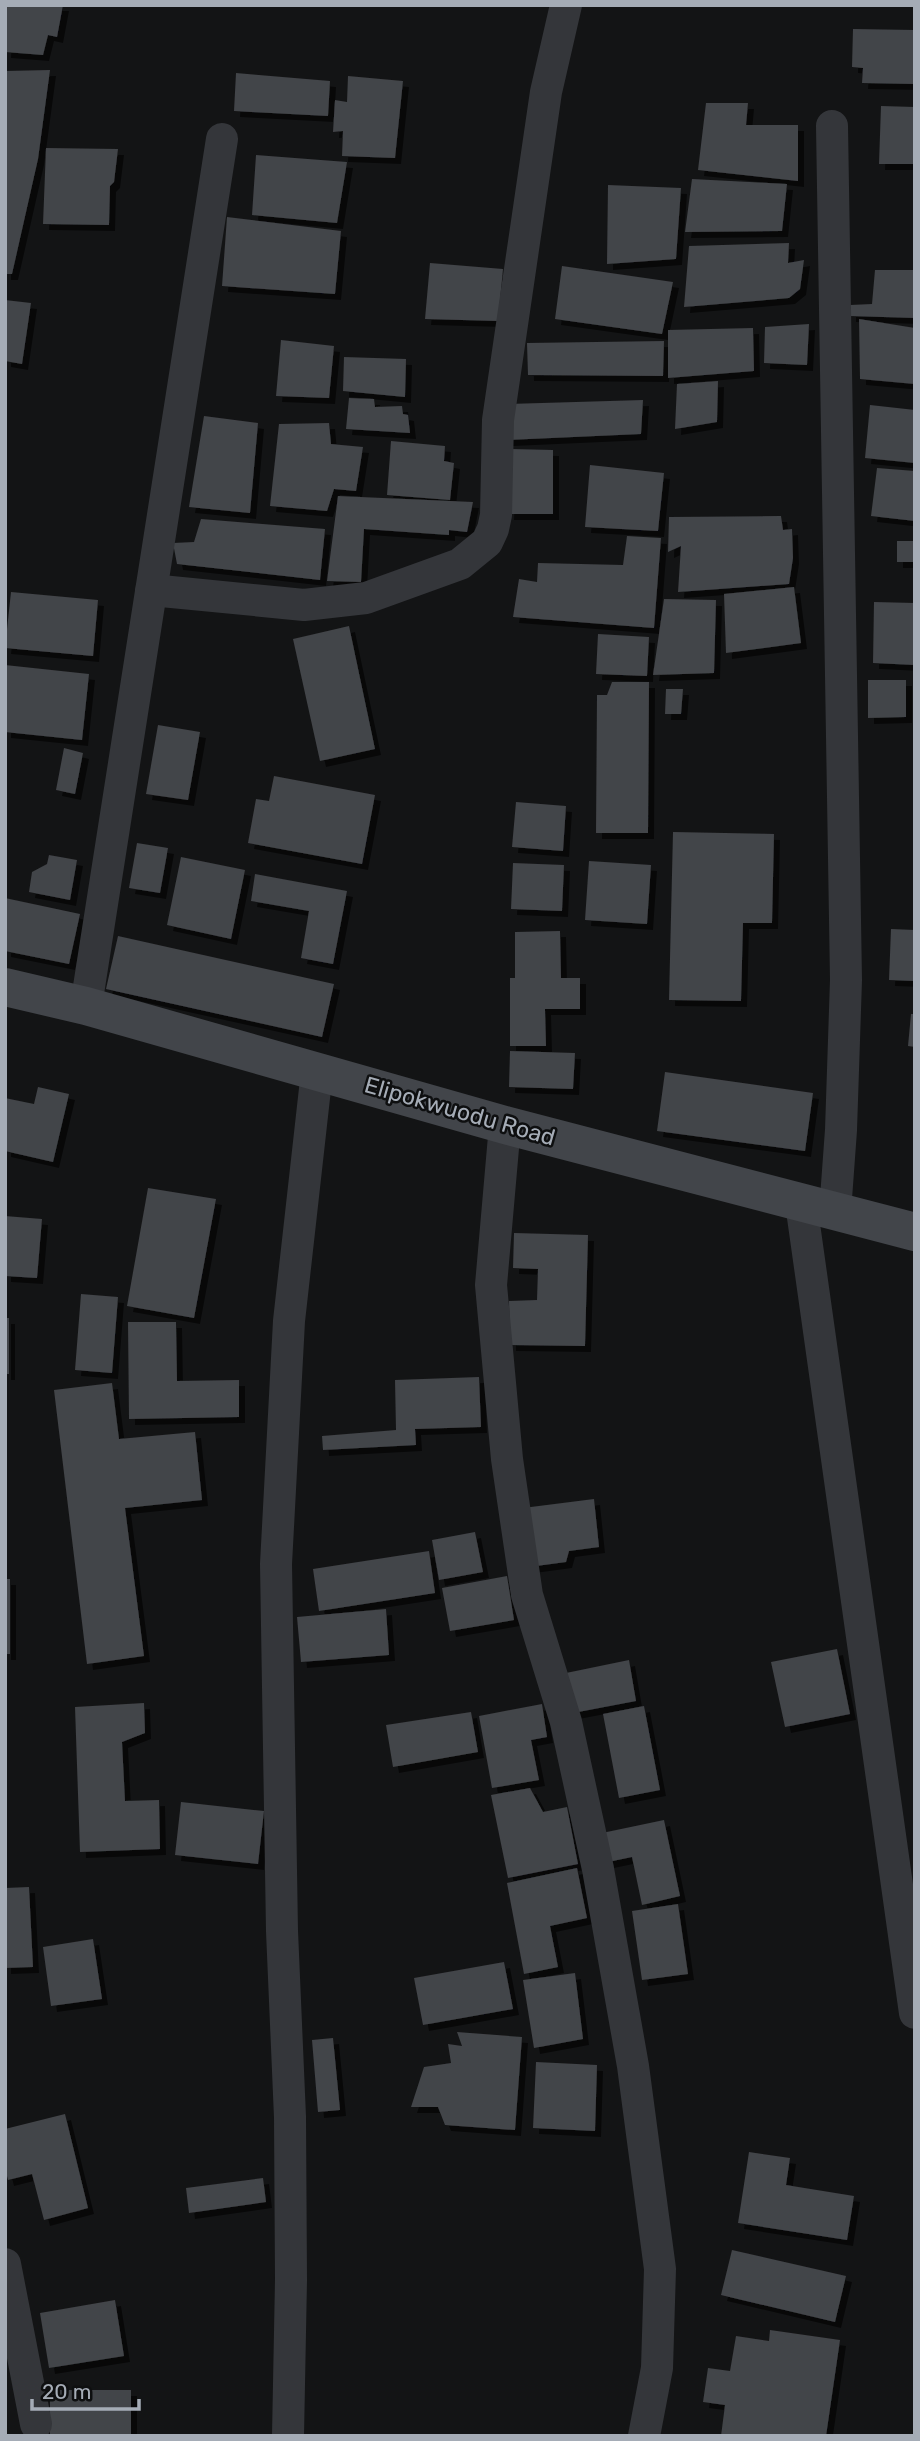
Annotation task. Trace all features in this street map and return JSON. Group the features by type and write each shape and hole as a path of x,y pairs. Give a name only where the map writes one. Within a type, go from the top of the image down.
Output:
{"street":[{"path":"151,590 304,606 366,597 460,564 487,542 496,515 498,420 528,202 546,92 566,5"},
{"path":"832,126 846,980 841,1130 818,1208 915,2013"},
{"path":"86,1006 222,139"},
{"name":"Elipokwuodu Road","path":"5,988 86,1006 505,1125 915,1232"},
{"path":"288,2436 290,2117 282,1931 276,1564 289,1321 317,1071"},
{"path":"505,1125 491,1285 507,1459 527,1595 566,1722 598,1868 633,2066 660,2269 657,2368 644,2436"},
{"path":"5,2264 36,2424"}],"building":[{"path":"7,5 63,5 57,37 48,35 43,55 5,52"},
{"path":"853,29 915,30 915,84 862,83 863,68 852,67"},
{"path":"50,70 38,159 12,274 5,274 5,71"},
{"path":"236,73 330,81 328,116 234,111"},
{"path":"348,76 403,81 395,158 342,156 343,131 333,132 335,100 347,102"},
{"path":"706,103 748,103 746,125 798,125 798,181 698,170"},
{"path":"881,106 915,107 915,164 879,164"},
{"path":"46,148 118,149 114,182 110,186 109,225 43,224"},
{"path":"256,155 347,162 337,223 252,215"},
{"path":"692,179 787,184 782,231 685,232"},
{"path":"608,185 681,188 676,259 607,264"},
{"path":"227,217 341,231 335,294 222,286"},
{"path":"789,243 788,263 804,260 800,289 789,298 684,307 689,246"},
{"path":"430,263 503,269 498,321 425,319"},
{"path":"562,266 673,282 662,334 555,319"},
{"path":"875,270 915,270 915,318 850,316 850,305 872,304"},
{"path":"5,300 31,303 22,364 5,361"},
{"path":"859,319 915,328 915,384 860,379"},
{"path":"809,324 807,365 764,363 765,327"},
{"path":"753,328 754,371 668,378 668,330"},
{"path":"281,340 334,346 329,398 276,396"},
{"path":"664,341 663,376 528,375 527,343"},
{"path":"344,357 406,359 405,397 343,391"},
{"path":"718,381 717,422 675,429 677,384"},
{"path":"349,398 374,399 375,407 402,406 403,414 408,415 410,433 346,429"},
{"path":"643,400 641,434 507,440 508,404"},
{"path":"870,405 915,410 915,463 865,458"},
{"path":"204,416 258,423 250,513 189,507"},
{"path":"329,423 331,444 363,447 356,491 334,489 327,511 270,506 279,424"},
{"path":"391,441 445,446 444,461 454,463 450,500 387,495"},
{"path":"511,449 553,450 553,514 508,514"},
{"path":"590,465 664,473 658,531 585,527"},
{"path":"877,468 915,471 915,521 871,516"},
{"path":"338,496 473,502 467,532 449,530 449,535 364,529 361,582 327,581"},
{"path":"781,516 783,530 792,529 793,558 789,584 678,592 681,546 668,552 669,517"},
{"path":"201,519 325,529 320,580 177,564 173,543 194,542"},
{"path":"627,536 661,538 654,628 513,617 519,579 537,582 538,563 623,565"},
{"path":"897,541 915,541 915,562 897,562"},
{"path":"794,587 801,643 726,653 724,594"},
{"path":"11,592 98,600 93,656 5,648"},
{"path":"664,599 716,600 714,673 653,675"},
{"path":"874,602 915,603 915,665 873,663"},
{"path":"349,626 375,749 320,761 293,639"},
{"path":"598,634 649,637 647,676 596,674"},
{"path":"5,665 89,674 82,740 5,732"},
{"path":"868,680 906,680 906,717 868,718"},
{"path":"612,682 649,682 648,833 596,833 597,695 607,695"},
{"path":"666,689 683,689 681,714 665,714"},
{"path":"158,725 200,732 188,800 146,794"},
{"path":"64,748 83,753 75,794 56,790"},
{"path":"274,776 375,795 362,864 248,843 256,799 269,801"},
{"path":"516,802 566,806 563,851 512,847"},
{"path":"673,832 774,834 772,923 743,923 741,1001 669,1000"},
{"path":"137,843 168,848 160,893 129,888"},
{"path":"49,855 77,860 70,900 29,892 32,872 47,864"},
{"path":"181,857 245,870 231,939 167,925"},
{"path":"589,861 651,865 647,924 585,920"},
{"path":"513,863 564,865 562,911 511,909"},
{"path":"255,874 347,891 333,964 301,958 309,911 251,901"},
{"path":"5,898 80,914 69,964 5,951"},
{"path":"891,929 915,930 915,981 889,980"},
{"path":"560,931 561,978 580,978 580,1009 545,1009 546,1046 510,1046 510,978 515,978 515,932"},
{"path":"118,936 334,984 322,1037 106,989"},
{"path":"911,1014 915,1014 915,1047 908,1046"},
{"path":"510,1051 575,1053 573,1089 509,1087"},
{"path":"665,1072 813,1093 805,1151 657,1131"},
{"path":"38,1087 69,1094 53,1162 5,1151 5,1098 34,1104"},
{"path":"148,1188 216,1199 194,1318 127,1306"},
{"path":"5,1216 42,1219 37,1278 5,1276"},
{"path":"514,1233 588,1235 585,1346 510,1345 509,1301 537,1300 538,1269 513,1268"},
{"path":"81,1294 118,1297 112,1373 75,1370"},
{"path":"5,1318 9,1318 9,1374 5,1374"},
{"path":"128,1322 176,1322 177,1381 239,1380 239,1417 129,1419"},
{"path":"479,1377 481,1427 415,1429 416,1445 323,1450 322,1436 396,1430 395,1380"},
{"path":"112,1383 119,1439 195,1432 202,1500 125,1508 144,1656 87,1664 54,1390"},
{"path":"594,1499 599,1547 569,1551 566,1562 529,1567 523,1508"},
{"path":"475,1532 483,1572 439,1580 432,1540"},
{"path":"429,1551 435,1593 319,1611 313,1569"},
{"path":"507,1576 514,1620 450,1631 442,1588"},
{"path":"5,1579 10,1579 10,1654 5,1654"},
{"path":"386,1609 389,1655 301,1662 297,1617"},
{"path":"837,1649 850,1714 785,1727 771,1662"},
{"path":"629,1660 636,1701 573,1713 566,1673"},
{"path":"144,1703 145,1733 122,1742 125,1801 159,1800 160,1849 80,1852 75,1707"},
{"path":"542,1704 547,1737 531,1740 539,1780 492,1788 479,1716"},
{"path":"644,1706 660,1790 619,1798 603,1714"},
{"path":"471,1712 478,1752 393,1767 386,1725"},
{"path":"530,1788 543,1812 567,1807 578,1864 508,1878 491,1795"},
{"path":"181,1802 264,1811 258,1864 175,1855"},
{"path":"664,1820 680,1896 642,1905 632,1857 608,1862 602,1833"},
{"path":"577,1868 587,1918 550,1926 558,1967 524,1974 507,1883"},
{"path":"29,1887 33,1967 5,1968 5,1888"},
{"path":"678,1904 688,1974 642,1980 632,1911"},
{"path":"93,1939 102,1999 51,2006 43,1947"},
{"path":"504,1962 513,2009 423,2025 414,1978"},
{"path":"575,1973 583,2039 534,2048 523,1980"},
{"path":"457,2032 522,2037 515,2130 445,2125 438,2107 411,2107 424,2067 451,2063 448,2044 462,2046"},
{"path":"333,2038 340,2110 318,2112 312,2040"},
{"path":"536,2062 597,2065 595,2131 533,2128"},
{"path":"65,2114 88,2208 44,2220 32,2174 8,2180 5,2168 5,2129"},
{"path":"749,2152 790,2158 786,2185 854,2196 847,2240 738,2223"},
{"path":"263,2178 266,2202 189,2213 186,2188"},
{"path":"732,2250 846,2276 835,2322 721,2295"},
{"path":"115,2300 124,2356 49,2368 40,2313"},
{"path":"770,2330 840,2340 826,2436 721,2436 725,2405 703,2402 708,2368 730,2371 736,2336 769,2341"},
{"path":"50,2390 131,2390 131,2436 50,2436"}]}
